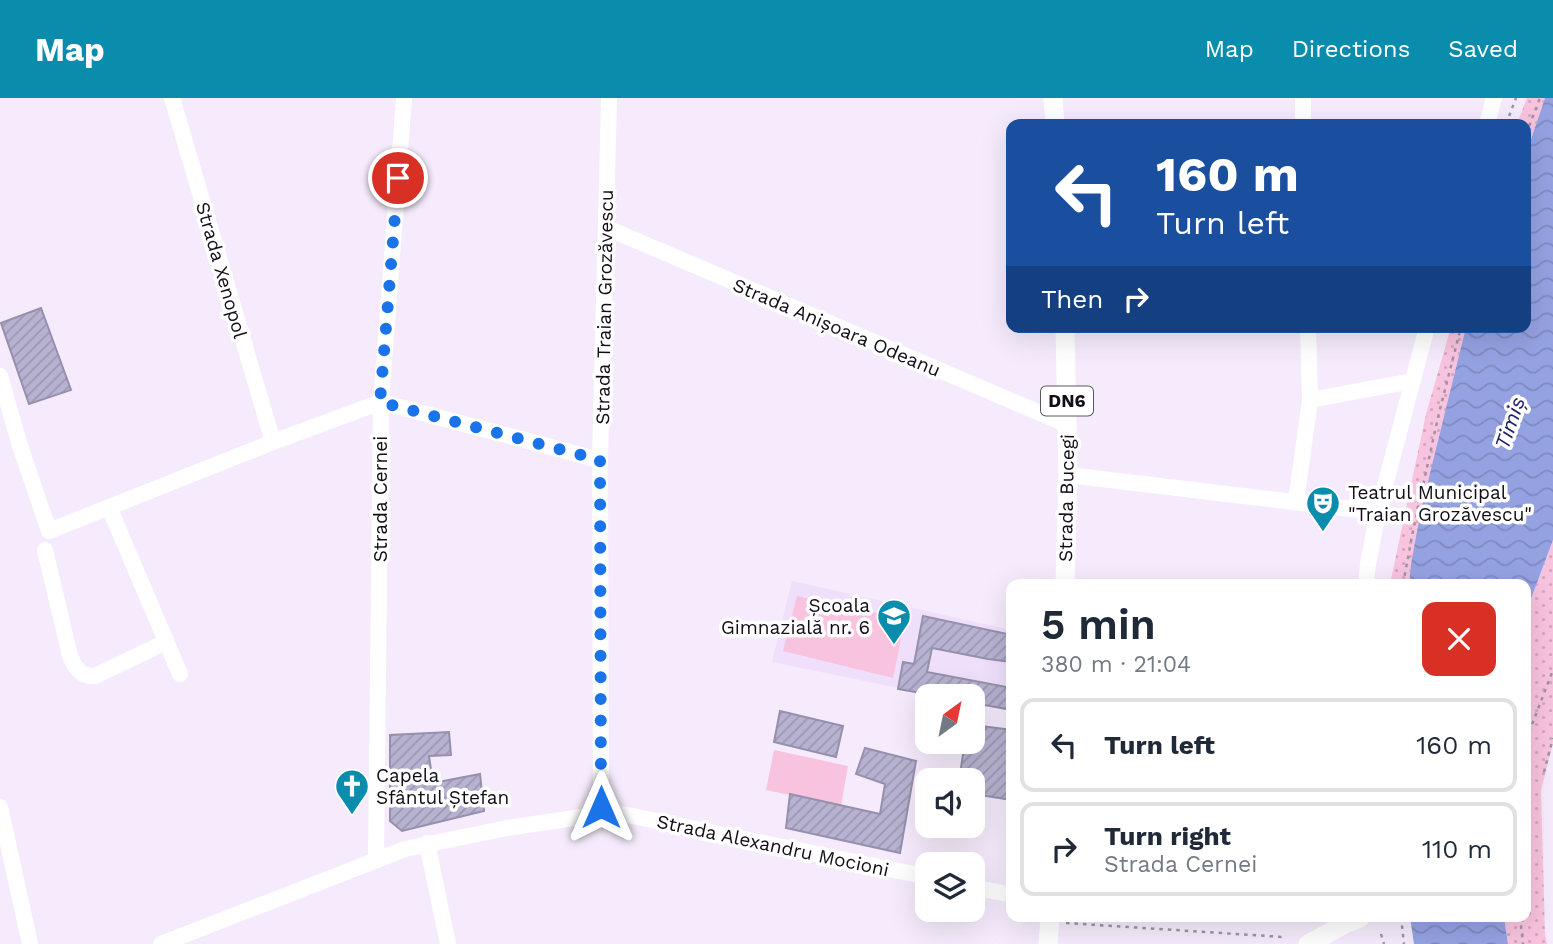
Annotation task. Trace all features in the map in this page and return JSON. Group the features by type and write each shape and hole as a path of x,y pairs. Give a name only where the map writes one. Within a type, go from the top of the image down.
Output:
{"main road":[{"path":"1053,98 1055,119"},
{"name":"Strada Bucegi","path":"1065,333 1068,475 1065,579"},
{"path":"1048,944 1057,922"},
{"path":"1308,944 1347,922"}],"street":[{"name":"Strada Xenopol","path":"172,98 273,442"},
{"name":"Strada Cernei","path":"376,859 380,402 404,98"},
{"name":"Strada Traian Grozăvescu","path":"427,844 587,816 599,811 601,807 600,460 609,98"},
{"path":"1303,98 1303,119"},
{"path":"1488,119 1494,98"},
{"name":"Strada Anișoara Odeanu","path":"607,228 1068,425"},
{"path":"1296,502 1310,400 1308,333"},
{"path":"1366,579 1378,512 1425,333"},
{"path":"0,376 49,531 380,402 600,460"},
{"path":"1310,400 1412,381"},
{"path":"1068,475 1378,512"},
{"path":"109,507 180,674"},
{"path":"46,550 70,656 79,671 95,676 166,642"},
{"path":"0,807 30,944"},
{"name":"Strada Alexandru Mocioni","path":"618,813 915,874"},
{"path":"161,944 376,859 427,844 448,944"},
{"path":"985,889 1006,894"}],"path":[{"path":"1508,119 1516,98"},
{"path":"1531,121 1540,98"},
{"path":"1404,579 1427,466 1460,333"},
{"path":"1531,727 1553,670"},
{"path":"1544,772 1553,738"},
{"path":"1084,922 1283,937"},
{"path":"1402,922 1404,944"},
{"path":"1521,922 1523,944"},
{"path":"1381,934 1384,944"}],"shaded area":[{"path":"1527,98 1545,98 1531,139 1531,119 1519,119"},
{"path":"1449,333 1465,333 1410,579 1391,579 1426,414"},
{"path":"1553,540 1553,742 1541,791 1547,944 1508,944 1505,922 1531,922 1531,599"},
{"name":"Școala Gimnazială nr. 6","path":"792,581 1006,629 1006,708 985,700 985,684 915,684 915,691 772,662"},
{"path":"797,596 905,619 893,678 783,651"},
{"path":"774,750 848,766 841,806 766,790"}],"water":[{"name":"Timiș","path":"1545,98 1553,98 1553,540 1531,599 1531,579 1410,579 1421,510 1465,333 1531,333 1531,139"},
{"path":"1411,922 1505,922 1508,944 1414,944"}],"building":[{"path":"41,308 71,390 29,404 1,323"},
{"path":"923,616 1006,634 1006,661 932,648 927,672 1006,687 1006,709 985,705 985,684 915,684 915,692 898,689 903,662 914,664"},
{"path":"780,711 843,726 836,757 774,742"},
{"path":"985,727 1006,729 1006,799 985,796 985,768 961,768 963,754 985,754"},
{"path":"449,732 451,755 429,756 433,783 480,774 484,811 402,831 390,821 390,735"},
{"path":"865,748 916,761 900,853 786,828 790,794 880,814 885,784 856,774"}],"place":[{"name":"Teatrul Municipal \"Traian Grozăvescu\"","path":"1323,533"},
{"name":"Școala Gimnazială nr. 6","path":"894,646"},
{"name":"Capela Sfântul Ștefan","path":"352,816"}],"route":[{"path":"398,178 380,402 600,460 601,807"}]}
